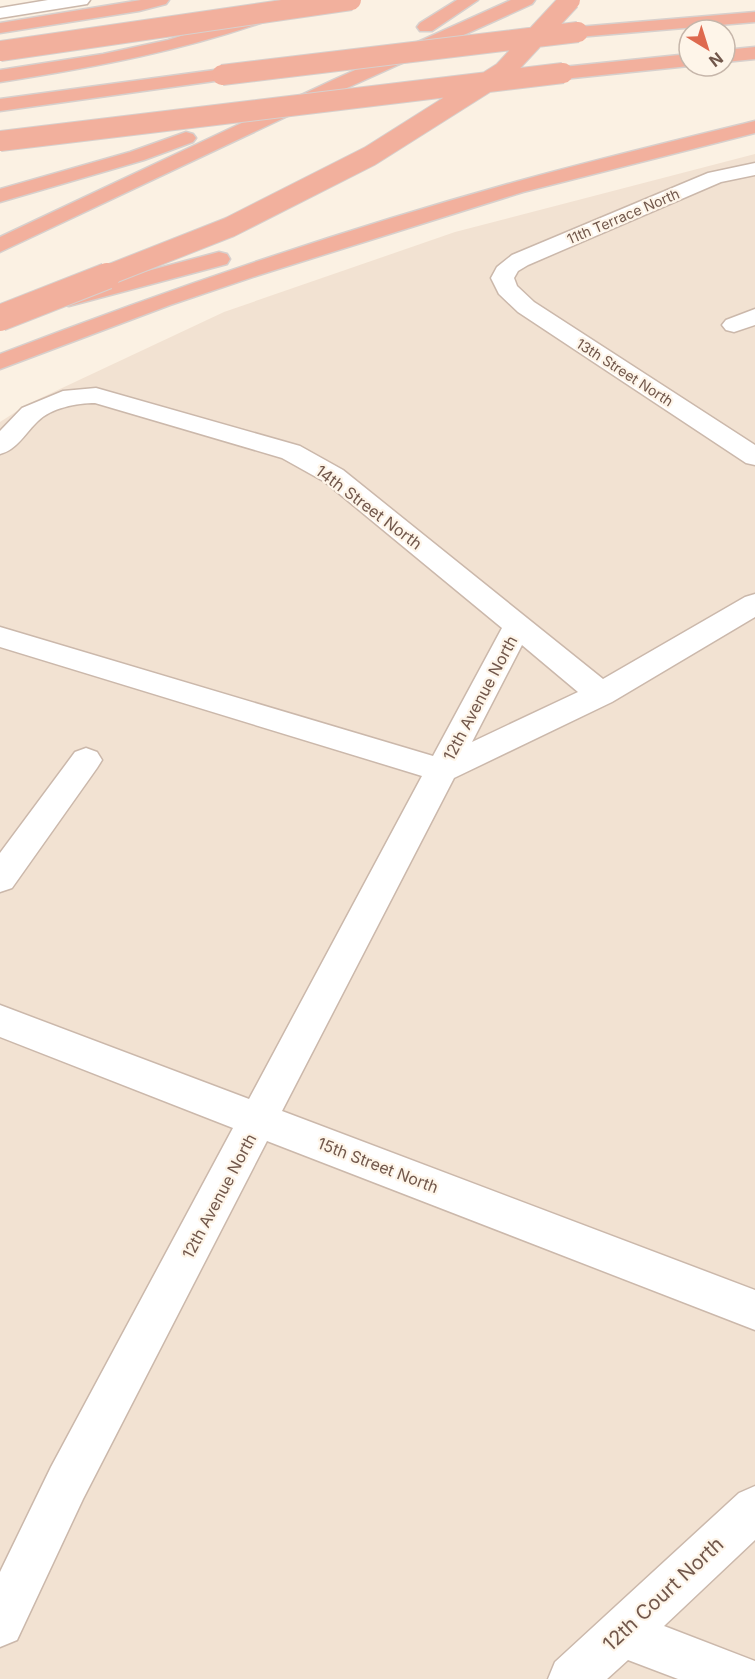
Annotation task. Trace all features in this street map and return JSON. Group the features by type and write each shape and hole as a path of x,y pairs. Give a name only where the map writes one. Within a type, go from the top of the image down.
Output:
{"highway":[{"path":"0,28 160,0"},
{"path":"0,76 105,59 172,45 245,22 303,0"},
{"path":"0,51 351,0"},
{"path":"264,110 427,27 469,0"},
{"path":"0,245 340,84 526,0"},
{"path":"0,317 230,227 370,156 503,72 570,0"},
{"path":"578,32 752,0"},
{"path":"0,105 222,75 578,32 755,17"},
{"path":"737,55 755,53"},
{"path":"0,141 677,61"},
{"path":"0,195 137,156 340,84"},
{"path":"0,362 173,296 516,189 755,128"},
{"path":"0,317 414,208 516,189"}],"street":[{"path":"0,14 81,0"},
{"name":"11th Terrace North","path":"502,280 507,268 520,260 715,177 755,169"},
{"name":"13th Street North","path":"502,280 506,290 525,307 755,458"},
{"name":"14th Street North","path":"0,446 31,413 72,396 96,395 291,452 334,477 518,625"},
{"path":"732,442 755,430"},
{"name":"12th Avenue North","path":"442,770 601,694 755,603"},
{"name":"12th Avenue North","path":"0,1621 67,1483 518,625 601,694"},
{"path":"0,637 442,770"},
{"path":"0,879 86,760"},
{"name":"15th Street North","path":"0,1021 755,1310"},
{"name":"12th Court North","path":"572,1679 755,1509"},
{"path":"621,1633 739,1679"}],"shaded area":[{"path":"755,154 755,1679 0,1679 0,422 28,404 224,312 455,232"}]}
